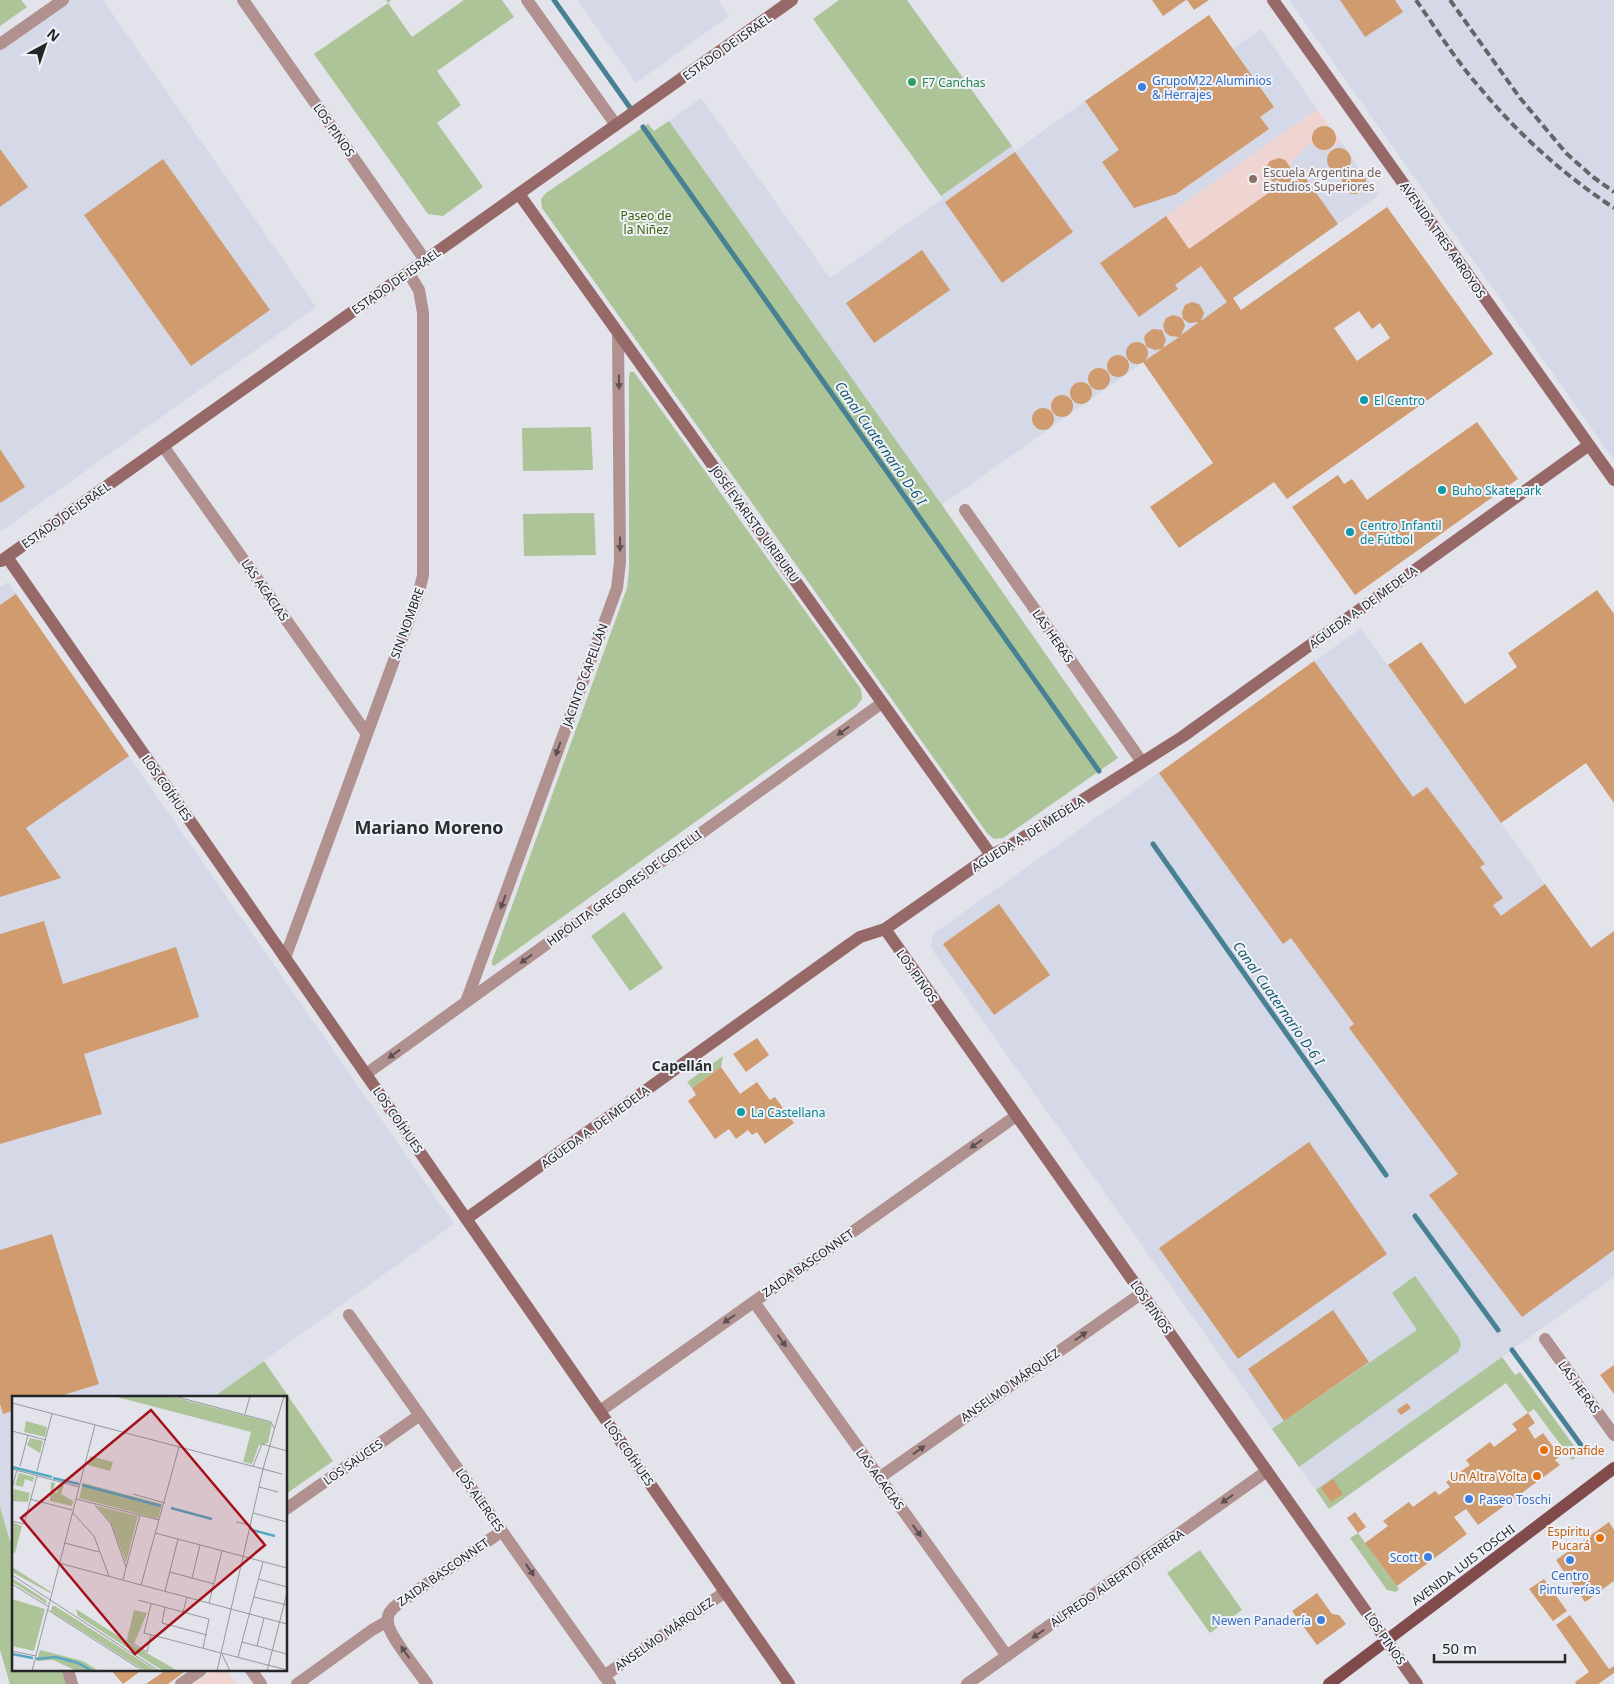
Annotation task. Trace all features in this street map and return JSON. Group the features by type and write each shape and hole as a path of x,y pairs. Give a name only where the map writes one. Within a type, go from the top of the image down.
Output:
{"main road":[{"name":"AVENIDA LUIS TOSCHI","path":"1329,1684 1614,1468"}],"street":[{"path":"0,44 63,0"},
{"name":"LOS PINOS","path":"243,0 426,260"},
{"path":"527,0 616,125"},
{"name":"ESTADO DE ISRAEL","path":"3,559 792,0"},
{"name":"AVENIDA TRES ARROYOS","path":"1273,0 1614,480"},
{"name":"JOSÉ EVARISTO URIBURU","path":"519,194 991,855"},
{"name":"SIN NOMBRE","path":"285,958 419,592 424,566 423,313 419,290 408,272"},
{"name":"JACINTO CAPELLÁN","path":"466,1002 617,588 620,562 618,333"},
{"name":"LAS ACACIAS","path":"164,446 367,734"},
{"name":"AGUEDA A. DE MEDELA","path":"466,1219 850,944 860,938 885,930 991,855 1011,846 1182,737 1589,446"},
{"name":"LAS HERAS","path":"965,510 1142,762"},
{"name":"LOS COÍHUES","path":"3,559 285,958 789,1684"},
{"name":"HIPÓLITA GREGORES DE GOTELLI","path":"366,1074 882,703"},
{"name":"LOS PINOS","path":"885,930 1417,1684"},
{"name":"ZAIDA BASCONNET","path":"600,1411 1016,1116"},
{"name":"ANSELMO MÁRQUEZ","path":"879,1478 1142,1293"},
{"name":"LAS ACACIAS","path":"754,1302 1007,1656"},
{"name":"LOS ALERCES","path":"349,1315 607,1680"},
{"name":"LAS HERAS","path":"1545,1339 1614,1434"},
{"name":"LOS SAUCES","path":"288,1508 420,1415"},
{"name":"ALFREDO ALBERTO FERRERA","path":"968,1684 1267,1471"},
{"name":"ZAIDA BASCONNET","path":"310,1684 376,1636 388,1621 394,1606 502,1531"},
{"name":"ANSELMO MÁRQUEZ","path":"607,1680 725,1592"},
{"path":"388,1621 392,1634 427,1684"},
{"name":"ZAIDA BASCONNET","path":"297,1684 372,1630 388,1621"},
{"path":"181,1684 198,1672"},
{"path":"252,1672 261,1684"}],"shaded area":[{"path":"70,0 103,0 316,307 0,532 0,49"},
{"path":"577,0 718,0 729,16 636,83"},
{"path":"1289,0 1614,0 1614,460"},
{"path":"1261,29 1317,109 1166,216 1189,248 1287,180 1289,165 1311,141 1317,149 1329,150 1341,142 1379,195 942,505 669,121 701,98 830,278 942,199 941,196 1012,146 1015,151 1085,101 1109,135"},
{"name":"Escuela Argentina de Estudios Superiores","path":"1317,109 1341,142 1325,151 1317,149 1311,141 1289,165 1290,173 1287,180 1189,249 1166,216"},
{"path":"8,582 454,1224 215,1396 12,1396 11,1542 0,1507 0,587"},
{"path":"1361,628 1590,947 1614,931 1614,1277 1502,1357 1515,1376 1329,1509 931,948 933,934"},
{"path":"211,1672 228,1672 237,1684 194,1684"}],"green space":[{"path":"0,0 21,0 27,7 0,26"},
{"path":"464,0 502,0 514,17 437,71 461,105 437,123 483,187 443,216 428,214 314,54 388,3 412,37"},
{"name":"F7 Canchas","path":"839,0 907,0 1012,146 941,196 813,19"},
{"name":"Paseo de la Niñez","path":"669,121 942,505 1118,758 1003,838 994,839 987,833 542,208 541,199 546,193 648,124 654,131"},
{"path":"630,372 634,372 861,689 862,699 856,707 494,966 492,961 627,588 629,570"},
{"path":"591,427 593,470 523,471 522,428"},
{"path":"594,513 596,555 524,556 523,514"},
{"path":"624,912 663,968 630,991 591,936"},
{"path":"723,1056 721,1067 692,1088 687,1082"},
{"path":"1415,1276 1459,1338 1461,1345 1458,1352 1299,1467 1272,1429 1417,1330 1392,1293"},
{"path":"1502,1357 1515,1375 1520,1372 1580,1454 1572,1460 1534,1409 1528,1413 1506,1383 1329,1509 1316,1490"},
{"path":"264,1361 333,1461 288,1493 288,1396 215,1396"},
{"path":"0,1507 10,1541 12,1540 12,1672 63,1672 66,1684 10,1684 0,1650"},
{"path":"1358,1533 1399,1589 1396,1592 1387,1590 1350,1538"},
{"path":"1200,1550 1242,1610 1210,1633 1167,1573"}],"building":[{"path":"1152,0 1186,0 1163,16"},
{"path":"1187,0 1209,0 1194,10"},
{"path":"1340,0 1395,0 1403,12 1365,37"},
{"path":"1209,15 1274,107 1260,117 1269,129 1176,194 1134,208 1102,162 1119,150 1085,101"},
{"path":"1324,126 1333,129 1336,138 1333,147 1324,150 1315,147 1312,138 1315,129"},
{"path":"1339,148 1348,151 1351,160 1348,169 1339,172 1330,169 1327,160 1330,151"},
{"path":"0,149 28,187 0,207"},
{"path":"1015,152 1073,232 1002,283 945,202"},
{"path":"1279,158 1285,160 1290,167 1287,179 1300,170 1338,224 1233,298 1241,310 1387,207 1493,354 1287,499 1274,482 1179,548 1150,507 1213,463 1143,362 1162,349 1155,350 1149,348 1146,346 1144,338 1151,330 1162,330 1166,340 1163,348 1179,337 1170,336 1165,332 1163,325 1166,318 1173,315 1183,320 1185,326 1181,335 1199,322 1189,323 1183,319 1182,312 1185,305 1192,302 1199,304 1204,313 1201,321 1227,302 1201,266 1175,285 1178,289 1139,317 1100,263 1166,216 1189,249 1284,182 1277,183 1272,181 1266,173 1266,167 1270,161","holes":["1359,311 1372,329 1380,323 1390,338 1357,361 1334,328"]},
{"path":"163,159 270,310 191,366 84,215"},
{"path":"1354,170 1363,173 1366,182 1363,191 1354,194 1345,191 1342,182 1345,173"},
{"path":"922,250 950,290 874,343 846,303"},
{"path":"1137,342 1145,345 1148,353 1145,361 1137,364 1129,361 1126,353 1129,345"},
{"path":"1118,355 1126,358 1129,366 1126,374 1118,377 1110,374 1107,366 1110,358"},
{"path":"1099,368 1107,371 1110,379 1107,387 1099,390 1091,387 1088,379 1091,371"},
{"path":"1081,382 1089,385 1092,393 1089,401 1081,404 1073,401 1070,393 1073,385"},
{"path":"1062,395 1070,398 1073,406 1070,414 1062,417 1054,414 1051,406 1054,398"},
{"path":"1043,408 1051,411 1054,419 1051,427 1043,430 1035,427 1032,419 1035,411"},
{"path":"1477,422 1518,479 1355,595 1292,507 1338,475 1344,484 1352,479 1367,500"},
{"path":"0,449 25,487 0,503"},
{"path":"1597,590 1614,614 1614,803 1586,763 1501,823 1388,665 1421,642 1465,704 1517,667 1508,653"},
{"path":"16,594 129,756 26,828 61,878 0,897 0,605"},
{"path":"1314,661 1413,797 1427,787 1485,864 1480,867 1503,898 1493,905 1501,916 1545,884 1591,948 1614,931 1614,1250 1522,1317 1429,1195 1458,1174 1349,1028 1354,1024 1291,938 1283,944 1159,773"},
{"path":"999,904 1050,975 994,1015 943,944"},
{"path":"44,921 63,984 176,947 199,1017 84,1054 102,1114 0,1144 0,934"},
{"path":"757,1038 769,1055 746,1072 733,1054"},
{"name":"La Castellana","path":"721,1067 740,1094 757,1082 770,1100 775,1097 794,1123 765,1144 757,1132 752,1135 748,1130 736,1139 729,1129 715,1139 688,1101 696,1095 692,1088"},
{"path":"1309,1142 1387,1254 1238,1359 1159,1248"},
{"path":"52,1234 99,1384 60,1396 12,1396 12,1411 3,1414 0,1404 0,1250"},
{"path":"1333,1310 1369,1362 1284,1421 1248,1369"},
{"path":"1614,1365 1614,1394 1600,1375"},
{"path":"1407,1403 1411,1408 1401,1415 1397,1410"},
{"name":"Paseo Toschi","path":"1528,1413 1535,1423 1528,1428 1535,1439 1543,1433 1560,1456 1555,1460 1560,1465 1478,1525 1466,1509 1454,1517 1467,1534 1397,1586 1365,1543 1388,1526 1383,1521 1409,1502 1413,1507 1435,1491 1439,1495 1450,1487 1446,1482 1470,1465 1466,1460 1490,1442 1494,1447 1517,1430 1512,1424"},
{"path":"1333,1479 1343,1494 1331,1502 1321,1488"},
{"path":"1355,1512 1366,1527 1358,1533 1347,1518"},
{"path":"1609,1522 1614,1530 1614,1581 1585,1602 1556,1560"},
{"path":"1544,1579 1567,1611 1553,1621 1529,1589"},
{"name":"Newen Panadería","path":"1317,1593 1332,1614 1339,1615 1346,1624 1317,1645 1292,1611"},
{"path":"1570,1615 1609,1669 1614,1666 1614,1673 1598,1684 1576,1684 1575,1682 1589,1672 1556,1625"},
{"path":"113,1672 139,1672 123,1684"},
{"path":"163,1672 184,1672 168,1684 146,1684"}],"waterway":[{"name":"Canal Cuaternario D-6 I","path":"554,0 631,109"},
{"name":"Canal Cuaternario D-6 I","path":"643,127 1099,771"},
{"name":"Canal Cuaternario D-6 I","path":"1153,844 1386,1175"},
{"name":"Canal Cuaternario D-6 I","path":"1415,1216 1498,1330"},
{"name":"Canal Cuaternario D-6 I","path":"1512,1350 1586,1452"}],"railway":[{"path":"1416,0 1472,79 1511,122 1560,168 1614,208"},
{"path":"1450,0 1520,98 1566,153 1593,177 1614,192"}],"place":[{"name":"F7 Canchas","path":"912,82"},
{"name":"GrupoM22 Aluminios & Herrajes","path":"1142,87"},
{"name":"Escuela Argentina de Estudios Superiores","path":"1253,179"},
{"name":"El Centro","path":"1364,400"},
{"name":"Buho Skatepark","path":"1442,490"},
{"name":"Centro Infantil de Fútbol","path":"1350,532"},
{"name":"La Castellana","path":"741,1112"},
{"name":"Bonafide","path":"1544,1450"},
{"name":"Un Altra Volta","path":"1537,1476"},
{"name":"Paseo Toschi","path":"1469,1499"},
{"name":"Espíritu Pucará","path":"1600,1538"},
{"name":"Scott","path":"1428,1557"},
{"name":"Centro Pinturerías","path":"1570,1560"},
{"name":"Newen Panadería","path":"1321,1620"}],"district":[{"name":"Mariano Moreno","path":"429,827"},
{"name":"Capellán","path":"682,1065"}]}
